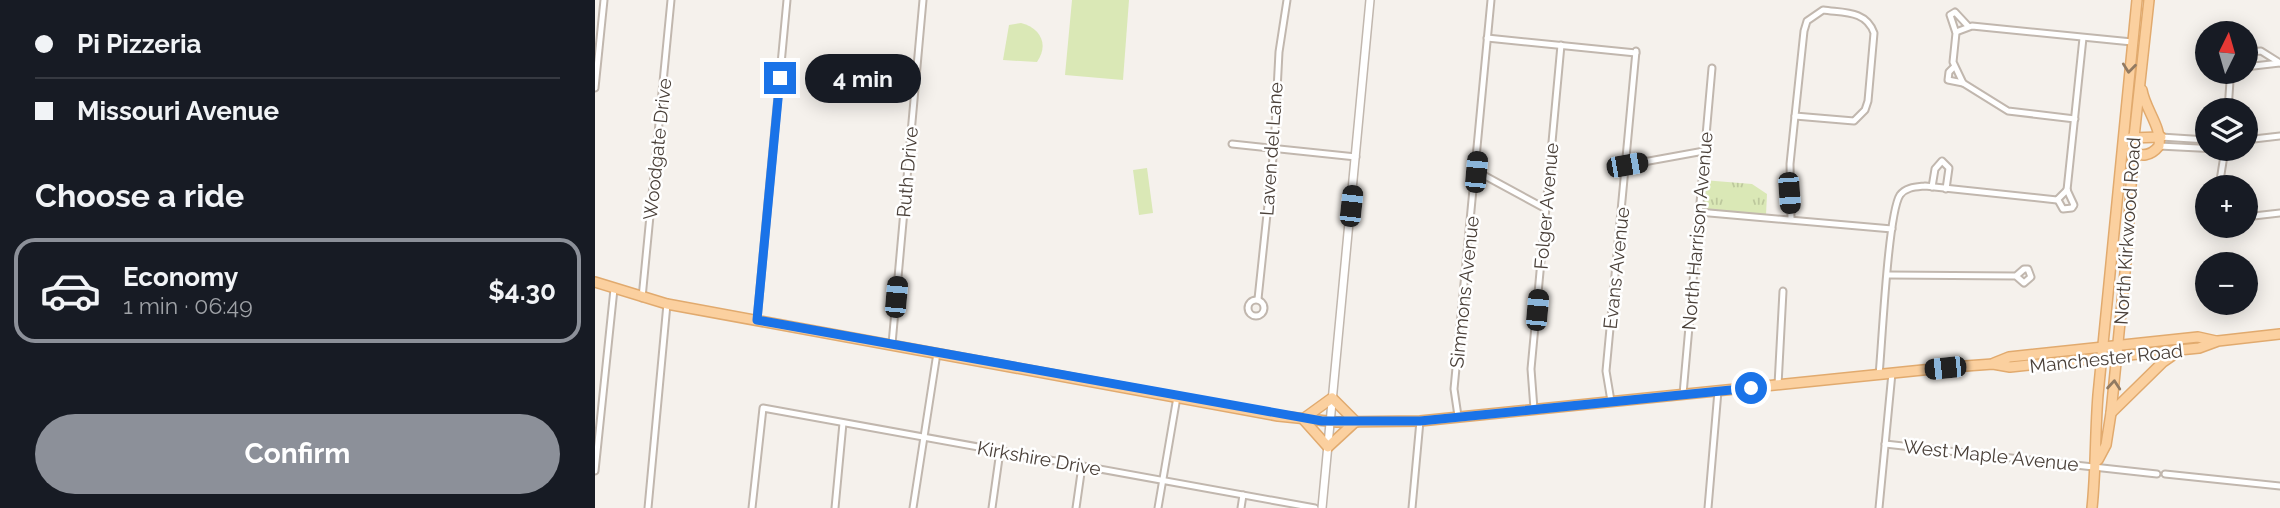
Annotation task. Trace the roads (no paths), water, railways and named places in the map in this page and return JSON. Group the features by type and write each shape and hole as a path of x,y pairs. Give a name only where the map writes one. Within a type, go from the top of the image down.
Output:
{"main road":[{"name":"North Kirkwood Road","path":"2092,508 2102,358 2137,0"},
{"name":"North Kirkwood Road","path":"2097,463 2106,445 2111,414 2132,152 2149,0"},
{"path":"2140,76 2146,110 2160,141"},
{"path":"2134,137 2160,141 2150,154 2132,152 2122,141 2134,137"},
{"name":"Manchester Road","path":"595,282 667,304 1177,397 1330,422 1420,421 1892,373 1993,364 2010,367 2181,351 2218,341 2280,334"},
{"name":"Manchester Road","path":"1993,364 2009,357 2198,337 2218,341"},
{"path":"2111,414 2163,362 2181,351"},
{"path":"1332,398 1356,422 1341,432 1328,447 1303,419 1332,398"}],"street":[{"path":"595,88 604,0"},
{"name":"Woodgate Drive","path":"642,298 671,0"},
{"path":"757,320 787,0"},
{"name":"Ruth Drive","path":"892,344 923,0"},
{"name":"Laven del Lane","path":"1258,299 1274,148 1279,52 1287,0"},
{"path":"1322,508 1370,0"},
{"name":"Simmons Avenue","path":"1458,416 1454,389 1491,0"},
{"path":"1791,219 1790,164 1795,116 1807,21 1822,10 1859,15 1866,19 1874,33 1865,110 1854,121 1795,116"},
{"path":"1968,26 1959,15 1950,14 1949,21 1956,32 1954,67 1963,83 2008,111 2075,119"},
{"path":"1956,32 1968,26 2132,42"},
{"path":"1487,38 1561,46"},
{"path":"2058,200 2063,209 2072,208 2074,205 2067,190 2083,38"},
{"name":"Evans Avenue","path":"1561,46 1636,52 1606,371 1611,401"},
{"name":"Folger Avenue","path":"1534,409 1531,369 1561,46"},
{"path":"2258,51 2280,63"},
{"path":"2258,66 2280,63"},
{"path":"1954,67 1949,72 1948,80 1951,83 1963,83"},
{"name":"North Harrison Avenue","path":"1683,394 1712,68"},
{"path":"2258,139 2280,136"},
{"path":"2160,141 2195,140"},
{"path":"2160,141 2195,146"},
{"path":"1232,144 1356,157"},
{"path":"1627,165 1704,151"},
{"path":"1932,187 1935,169 1942,161 1949,168 1947,189"},
{"path":"1476,172 1546,209"},
{"path":"1879,375 1892,229 1900,196 1906,190 1932,187 2058,200"},
{"path":"2058,200 2067,190"},
{"path":"1698,212 1892,229"},
{"path":"2258,216 2280,213"},
{"path":"1889,275 2015,276"},
{"path":"596,471 614,289"},
{"path":"1778,385 1783,291"},
{"path":"647,508 667,304"},
{"path":"913,508 937,353"},
{"path":"1879,508 1892,373"},
{"path":"1708,508 1718,391"},
{"path":"1158,508 1177,397"},
{"name":"Kirkshire Drive","path":"752,508 763,408 1315,508"},
{"path":"1412,508 1420,421"},
{"path":"835,508 843,423"},
{"name":"West Maple Avenue","path":"1885,444 2097,463 2157,474"},
{"path":"992,508 1000,451"},
{"path":"1076,508 1082,466"},
{"path":"2165,474 2280,486"},
{"path":"1241,508 1243,495"}]}
